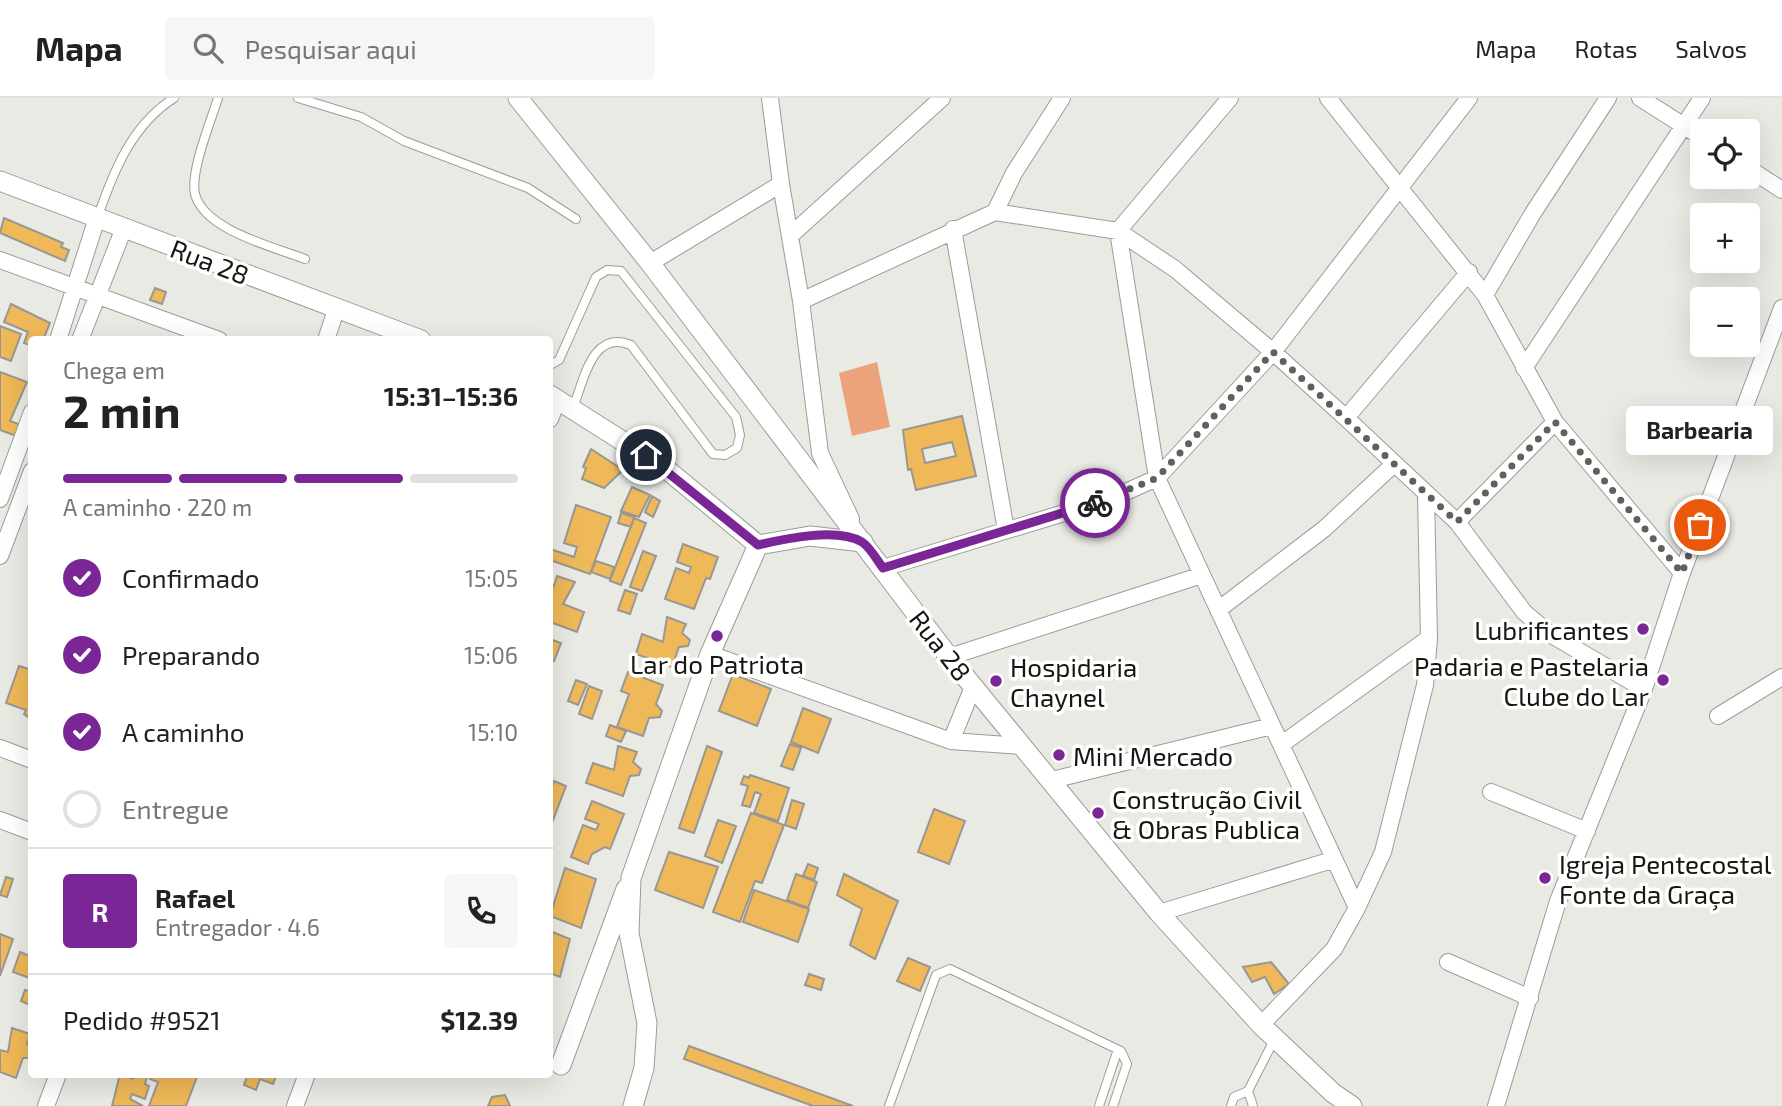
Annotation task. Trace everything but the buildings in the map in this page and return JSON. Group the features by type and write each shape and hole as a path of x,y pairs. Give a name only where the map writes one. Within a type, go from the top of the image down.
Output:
{"street":[{"name":"Rua 28","path":"518,98 650,263 949,657 1159,913 1268,1032 1334,1093 1352,1106"},
{"path":"770,98 781,184 801,301 820,453 863,542"},
{"path":"791,235 942,98"},
{"path":"995,212 1014,173 1062,98"},
{"path":"1230,98 1118,230 1157,478 1282,744 1332,860 1357,908"},
{"path":"1328,98 1469,272 1485,295 1555,422 1682,573"},
{"path":"883,568 1110,499 1157,478 1273,352 1469,98"},
{"path":"1485,295 1533,213 1608,98"},
{"path":"1640,98 1690,130"},
{"path":"1524,368 1702,98"},
{"path":"1760,176 1782,190"},
{"name":"Rua 28","path":"0,181 411,336"},
{"path":"650,263 781,184"},
{"path":"801,301 995,212 1118,230 1175,270 1273,352 1457,522 1524,612 1550,634 1644,689"},
{"path":"59,336 97,218"},
{"path":"81,336 124,228"},
{"path":"953,229 1006,530"},
{"path":"0,260 75,290 208,336"},
{"path":"1346,418 1469,272"},
{"path":"327,336 337,307"},
{"path":"1496,1106 1558,901 1644,689 1682,573 1782,308"},
{"path":"560,401 665,468 758,545 810,536 863,542"},
{"path":"1457,522 1555,422"},
{"path":"0,499 28,423"},
{"path":"1217,610 1315,536 1393,465"},
{"path":"0,556 28,482"},
{"path":"1268,1032 1334,948 1357,908 1383,852 1425,685 1429,638 1426,494"},
{"path":"561,1065 710,654 758,545"},
{"path":"949,657 1202,575"},
{"path":"1282,744 1429,638"},
{"path":"710,654 951,741 1021,746"},
{"path":"1718,716 1782,677"},
{"path":"951,741 973,687"},
{"path":"1052,780 1272,726"},
{"path":"0,748 28,758"},
{"path":"1491,792 1587,831"},
{"path":"0,820 28,830"},
{"path":"1159,913 1332,860"},
{"path":"631,878 629,933 647,1023 643,1068 633,1106"},
{"path":"601,952 608,943 617,941 625,943 634,952"},
{"path":"1448,962 1530,998"},
{"path":"46,1106 56,1078"},
{"path":"295,1106 306,1078"}],"lane":[{"path":"97,218 130,142 147,119 174,98"},
{"path":"218,98 196,176 195,192 201,207 226,228 304,259"},
{"path":"298,98 361,117 404,141 528,188 576,219"},
{"path":"553,363 559,360 596,277 607,271 621,271 736,417 740,435 737,448 725,456 713,454 631,345 619,340 606,343 595,352 560,401"},
{"path":"889,1106 936,975 950,969 1121,1051 1127,1064 1113,1106"},
{"path":"1253,1106 1248,1091 1268,1032"},
{"path":"1099,1106 1116,1055 1121,1051"},
{"path":"1231,1106 1234,1097 1248,1091"}],"shaded area":[{"path":"877,362 890,427 852,436 839,373"}],"way so far":[{"path":"1095,503 1144,486 1157,478 1273,352 1457,522 1555,422 1682,573 1700,525"}],"place":[{"name":"Barbearia","path":"1700,525"},
{"name":"Lubrificantes","path":"1643,629"},
{"name":"Lar do Patriota","path":"717,636"},
{"name":"Padaria e Pastelaria Clube do Lar","path":"1663,680"},
{"name":"Hospidaria Chaynel","path":"996,681"},
{"name":"Mini Mercado","path":"1059,755"},
{"name":"Construção Civil & Obras Publica","path":"1098,813"},
{"name":"Igreja Pentecostal Fonte da Graça","path":"1545,878"}],"route":[{"path":"646,455 758,545 794,537 830,536 850,539 863,542 883,568 1095,503"}]}
